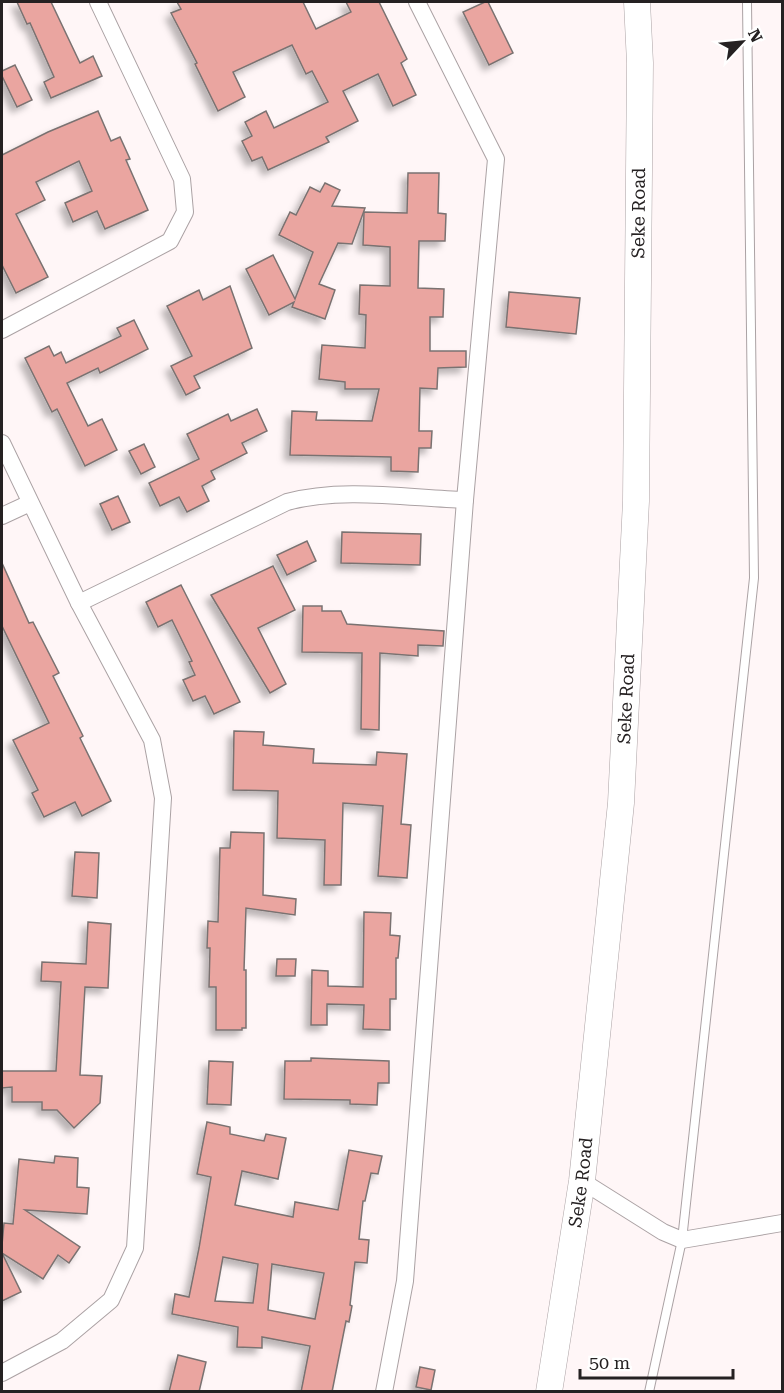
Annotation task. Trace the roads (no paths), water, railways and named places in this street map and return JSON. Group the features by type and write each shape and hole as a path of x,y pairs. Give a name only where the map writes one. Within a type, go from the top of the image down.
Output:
{"main road":[{"name":"Seke Road","path":"549,1392 582,1181 621,802 636,501 640,74 637,2"}],"street":[{"path":"2,330 170,242 185,212 182,179 98,2"},
{"path":"384,1392 405,1281 465,500 496,159 417,2"},
{"path":"2,443 79,603 152,740 163,798 135,1248 111,1300 62,1341 2,1373"},
{"path":"79,603 287,502 309,496 334,494 465,500"},
{"path":"2,516 30,503"},
{"path":"582,1181 663,1232 682,1240 783,1223"}],"lane":[{"path":"649,1392 682,1240 754,578 747,2"}]}
